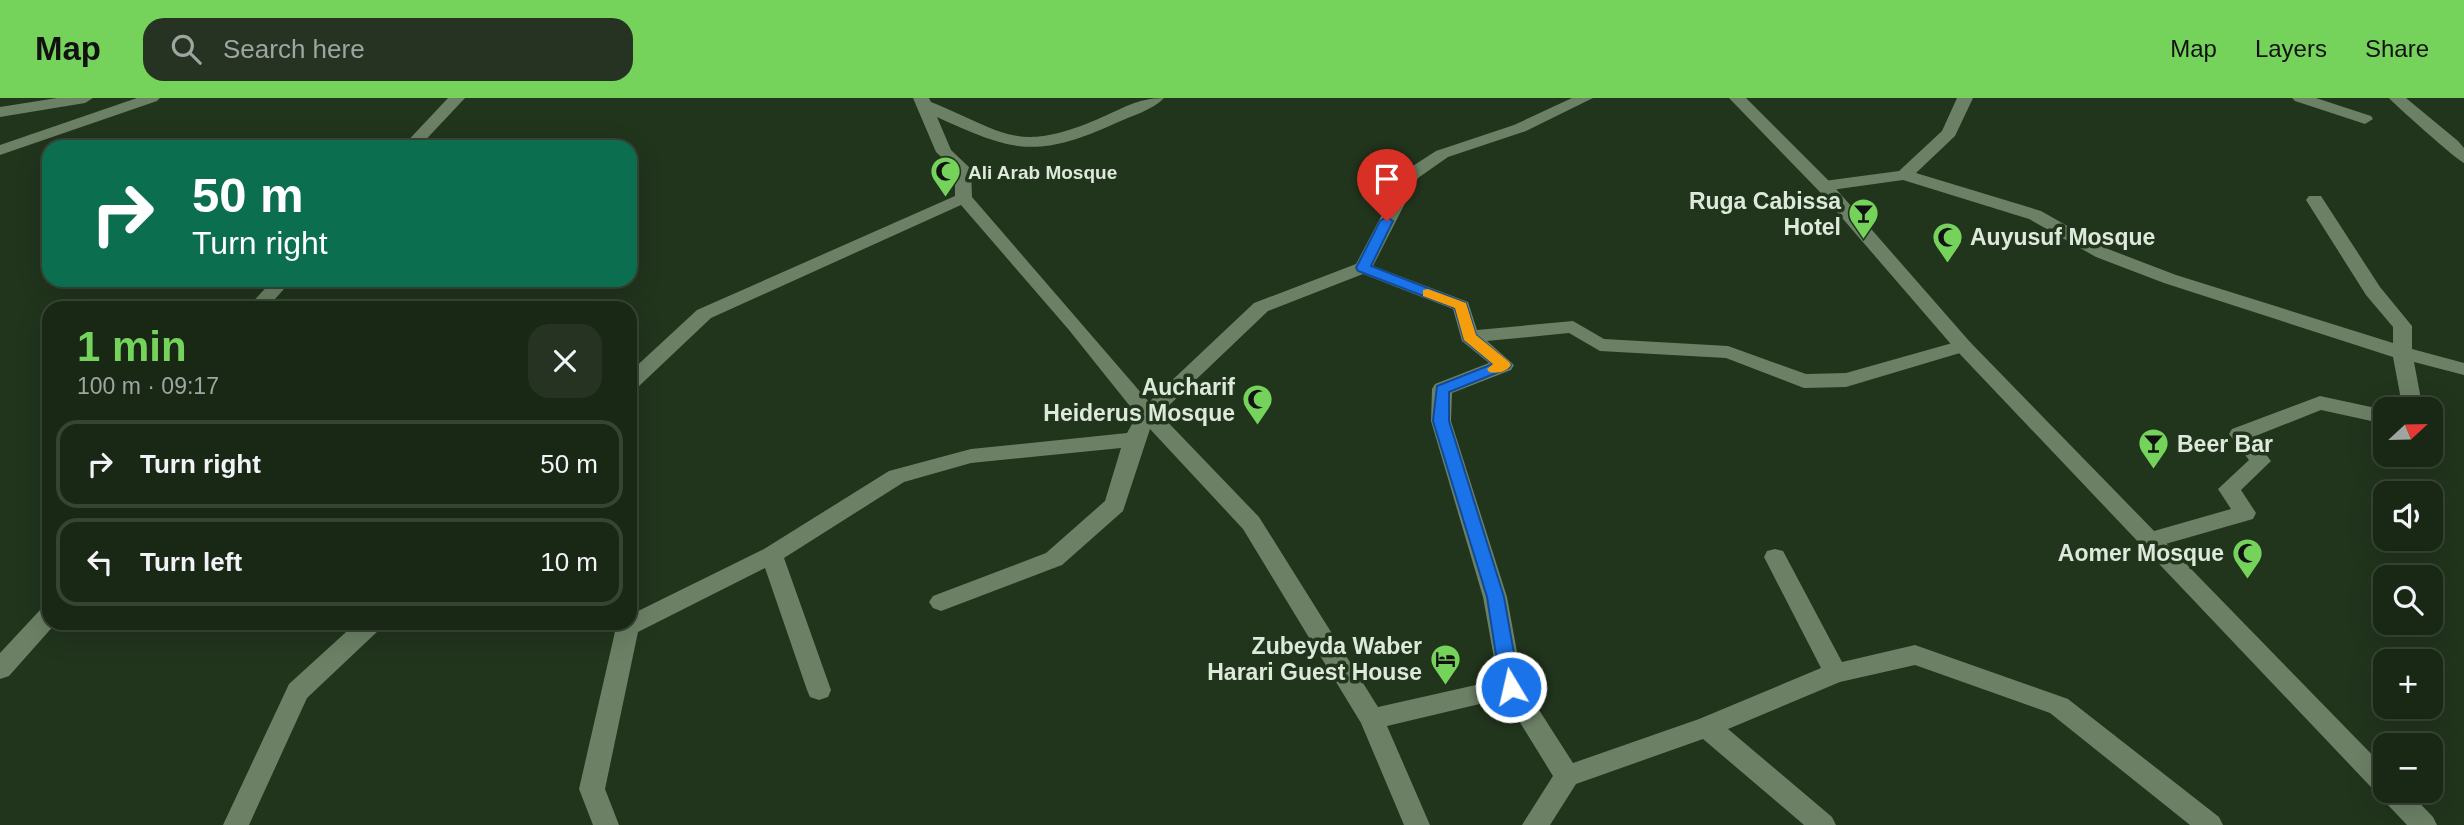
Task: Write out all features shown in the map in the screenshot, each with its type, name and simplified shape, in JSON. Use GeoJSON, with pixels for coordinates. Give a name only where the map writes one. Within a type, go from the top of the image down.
{"type":"FeatureCollection","features":[{"type":"Feature","properties":{"kind":"street"},"geometry":{"type":"LineString","coordinates":[[0,112],[85,98]]}},
{"type":"Feature","properties":{"kind":"street"},"geometry":{"type":"LineString","coordinates":[[0,150],[152,98]]}},
{"type":"Feature","properties":{"kind":"street"},"geometry":{"type":"LineString","coordinates":[[417,140],[457,98]]}},
{"type":"Feature","properties":{"kind":"street"},"geometry":{"type":"LineString","coordinates":[[924,102],[1007,141],[1040,141],[1079,134],[1156,98]]}},
{"type":"Feature","properties":{"kind":"street"},"geometry":{"type":"LineString","coordinates":[[1363,268],[1410,175],[1442,154],[1520,128],[1585,98]]}},
{"type":"Feature","properties":{"kind":"street"},"geometry":{"type":"LineString","coordinates":[[1737,98],[1824,186],[1963,346],[2373,773]]}},
{"type":"Feature","properties":{"kind":"street"},"geometry":{"type":"LineString","coordinates":[[1905,176],[1949,133],[1965,98]]}},
{"type":"Feature","properties":{"kind":"street"},"geometry":{"type":"LineString","coordinates":[[2300,98],[2365,119]]}},
{"type":"Feature","properties":{"kind":"street"},"geometry":{"type":"LineString","coordinates":[[2397,98],[2452,144],[2464,158]]}},
{"type":"Feature","properties":{"kind":"street"},"geometry":{"type":"LineString","coordinates":[[924,102],[944,152],[963,169],[964,198],[1076,326],[1148,414],[1251,523],[1372,719],[1417,825]]}},
{"type":"Feature","properties":{"kind":"street"},"geometry":{"type":"LineString","coordinates":[[1824,186],[1905,176],[2035,215],[2102,253],[2170,279],[2402,353],[2464,369]]}},
{"type":"Feature","properties":{"kind":"street"},"geometry":{"type":"LineString","coordinates":[[637,376],[704,314],[964,198]]}},
{"type":"Feature","properties":{"kind":"street"},"geometry":{"type":"LineString","coordinates":[[2315,200],[2373,291],[2403,326],[2402,353],[2410,397]]}},
{"type":"Feature","properties":{"kind":"street"},"geometry":{"type":"LineString","coordinates":[[941,602],[1054,559],[1115,505],[1134,440],[1148,414],[1261,307],[1363,268],[1461,306],[1469,337],[1504,365],[1442,389],[1441,421],[1495,597],[1511,687],[1567,776]]}},
{"type":"Feature","properties":{"kind":"street"},"geometry":{"type":"LineString","coordinates":[[263,301],[276,287]]}},
{"type":"Feature","properties":{"kind":"street"},"geometry":{"type":"LineString","coordinates":[[1469,337],[1573,327],[1600,345],[1728,352],[1804,381],[1846,380],[1963,346]]}},
{"type":"Feature","properties":{"kind":"street"},"geometry":{"type":"LineString","coordinates":[[2148,541],[2245,513],[2229,489],[2261,461],[2239,435],[2320,403],[2373,414]]}},
{"type":"Feature","properties":{"kind":"street"},"geometry":{"type":"LineString","coordinates":[[637,620],[772,555],[897,476],[971,456],[1134,440]]}},
{"type":"Feature","properties":{"kind":"street"},"geometry":{"type":"LineString","coordinates":[[772,555],[819,690]]}},
{"type":"Feature","properties":{"kind":"street"},"geometry":{"type":"LineString","coordinates":[[1775,557],[1836,673]]}},
{"type":"Feature","properties":{"kind":"street"},"geometry":{"type":"LineString","coordinates":[[0,669],[42,623]]}},
{"type":"Feature","properties":{"kind":"street"},"geometry":{"type":"LineString","coordinates":[[236,825],[298,691],[363,630]]}},
{"type":"Feature","properties":{"kind":"street"},"geometry":{"type":"LineString","coordinates":[[606,825],[592,789],[625,630]]}},
{"type":"Feature","properties":{"kind":"street"},"geometry":{"type":"LineString","coordinates":[[1535,825],[1567,776],[1707,727],[1836,673],[1915,655],[2059,706],[2210,825]]}},
{"type":"Feature","properties":{"kind":"street"},"geometry":{"type":"LineString","coordinates":[[1372,719],[1511,687]]}},
{"type":"Feature","properties":{"kind":"street"},"geometry":{"type":"LineString","coordinates":[[1707,727],[1823,825]]}},
{"type":"Feature","properties":{"kind":"street"},"geometry":{"type":"LineString","coordinates":[[2403,803],[2424,825]]}},
{"type":"Feature","properties":{"kind":"slow traffic"},"geometry":{"type":"LineString","coordinates":[[1428,293],[1461,306],[1469,337],[1504,365],[1494,369]]}},
{"type":"Feature","properties":{"kind":"place","name":"Ali Arab Mosque"},"geometry":{"type":"Point","coordinates":[945,199]}},
{"type":"Feature","properties":{"kind":"place","name":"Ruga Cabissa Hotel"},"geometry":{"type":"Point","coordinates":[1864,241]}},
{"type":"Feature","properties":{"kind":"place","name":"Auyusuf Mosque"},"geometry":{"type":"Point","coordinates":[1947,264]}},
{"type":"Feature","properties":{"kind":"place","name":"Aucharif Heiderus Mosque"},"geometry":{"type":"Point","coordinates":[1258,427]}},
{"type":"Feature","properties":{"kind":"place","name":"Beer Bar"},"geometry":{"type":"Point","coordinates":[2154,471]}},
{"type":"Feature","properties":{"kind":"place","name":"Aomer Mosque"},"geometry":{"type":"Point","coordinates":[2247,580]}},
{"type":"Feature","properties":{"kind":"place","name":"Zubeyda Waber Harari Guest House"},"geometry":{"type":"Point","coordinates":[1445,686]}},
{"type":"Feature","properties":{"kind":"route"},"geometry":{"type":"LineString","coordinates":[[1387,221],[1363,268],[1461,306],[1469,337],[1504,365],[1442,389],[1441,421],[1495,597],[1511,687]]}}]}
